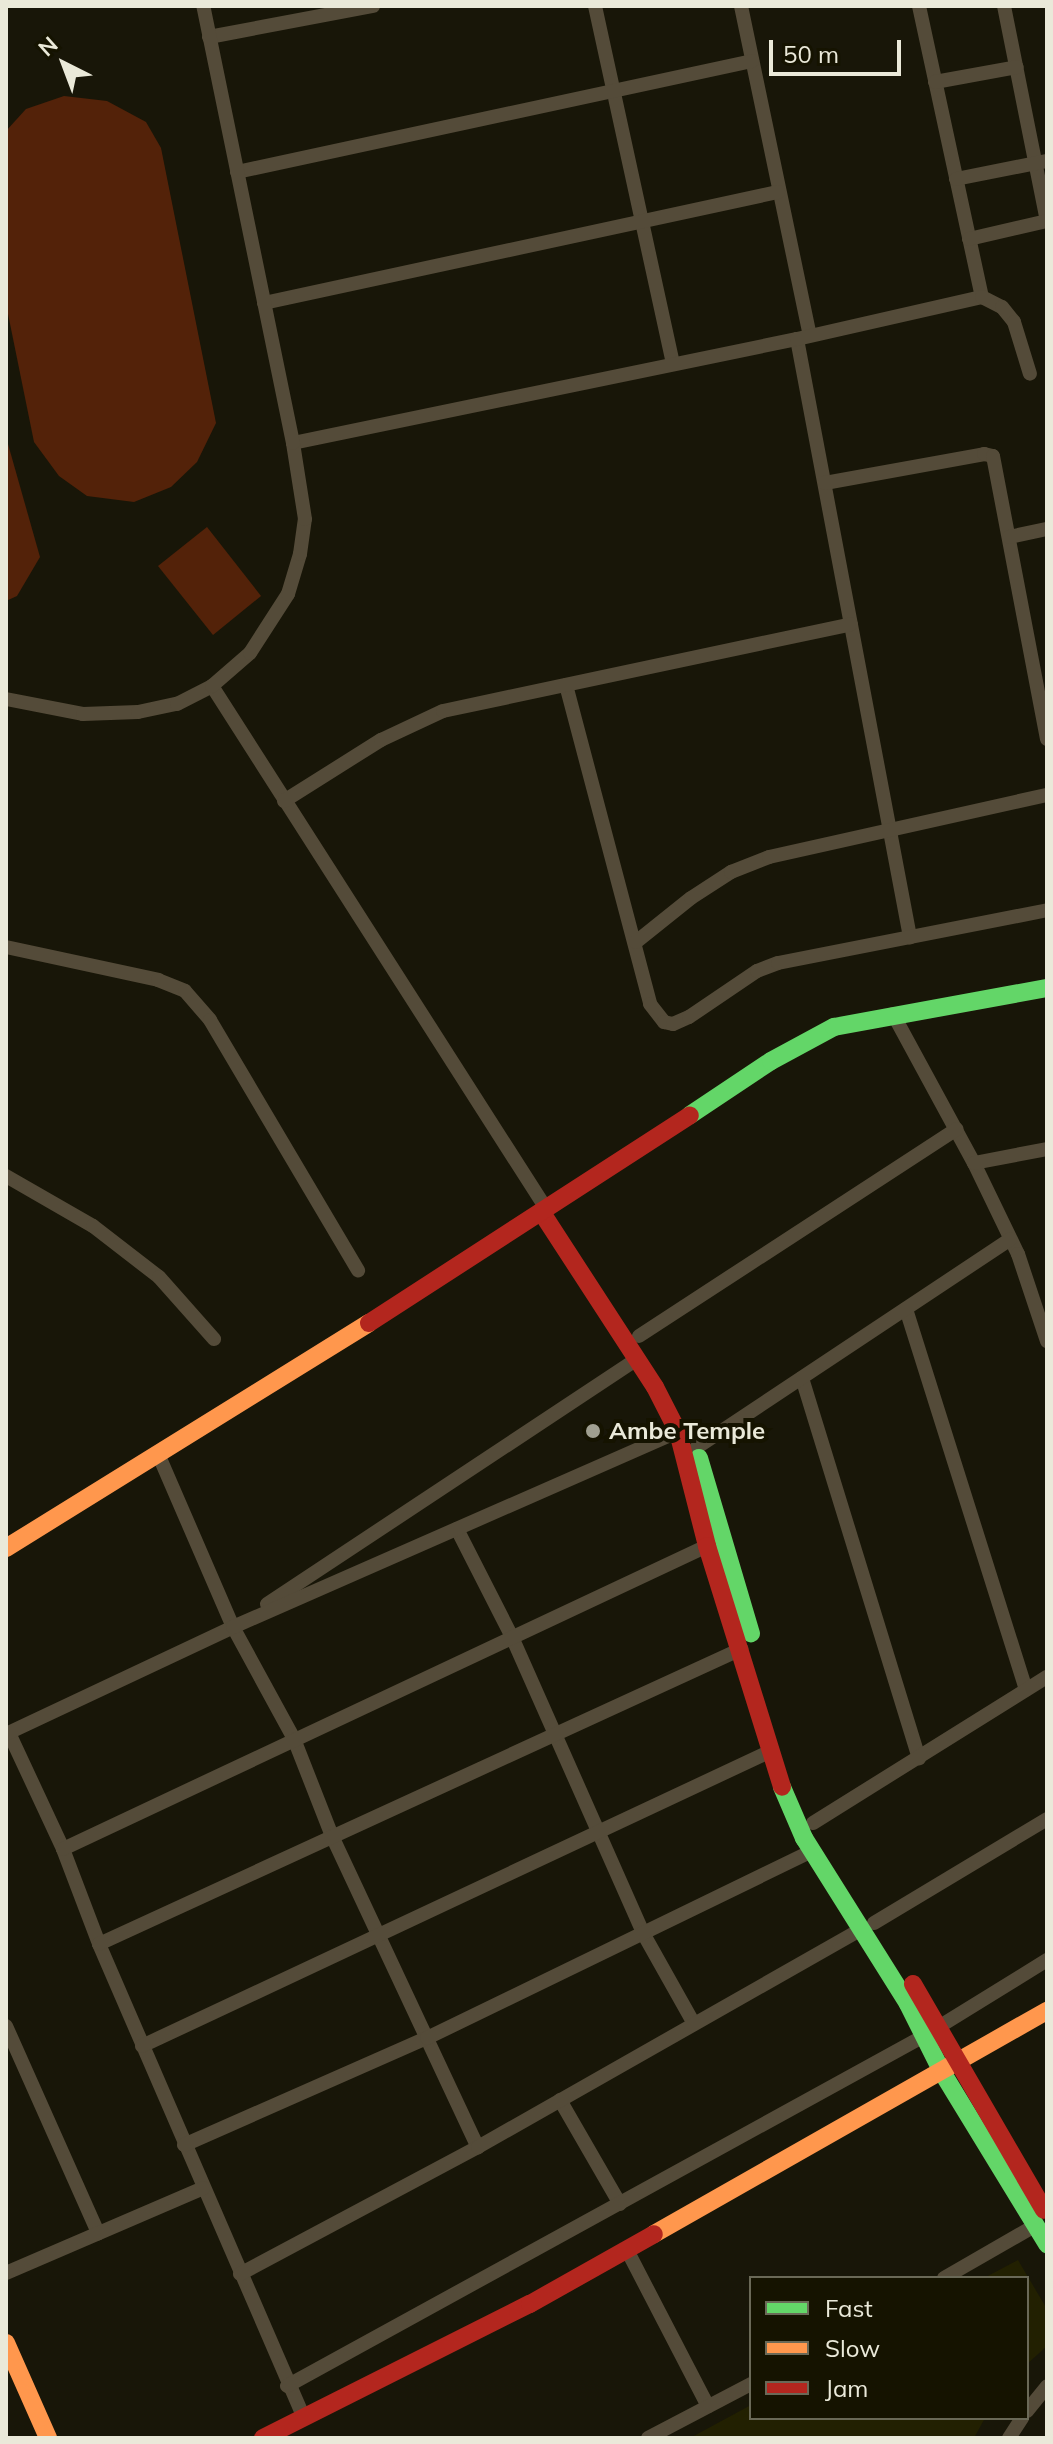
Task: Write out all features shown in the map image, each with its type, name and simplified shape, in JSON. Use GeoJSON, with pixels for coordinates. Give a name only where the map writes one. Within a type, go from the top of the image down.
{"type":"FeatureCollection","features":[{"type":"Feature","properties":{"kind":"street"},"geometry":{"type":"LineString","coordinates":[[6,699],[83,714],[138,712],[177,704],[212,686],[250,653],[288,594],[300,554],[305,519],[293,443],[203,6]]}},
{"type":"Feature","properties":{"kind":"street"},"geometry":{"type":"LineString","coordinates":[[209,37],[373,6]]}},
{"type":"Feature","properties":{"kind":"street"},"geometry":{"type":"LineString","coordinates":[[595,6],[673,364]]}},
{"type":"Feature","properties":{"kind":"street"},"geometry":{"type":"LineString","coordinates":[[741,6],[778,192],[804,337],[825,483],[910,937]]}},
{"type":"Feature","properties":{"kind":"street"},"geometry":{"type":"LineString","coordinates":[[919,6],[982,297]]}},
{"type":"Feature","properties":{"kind":"street"},"geometry":{"type":"LineString","coordinates":[[969,239],[1047,221],[1042,162],[1004,6]]}},
{"type":"Feature","properties":{"kind":"street"},"geometry":{"type":"LineString","coordinates":[[237,172],[752,61]]}},
{"type":"Feature","properties":{"kind":"street"},"geometry":{"type":"LineString","coordinates":[[935,82],[1017,67]]}},
{"type":"Feature","properties":{"kind":"street"},"geometry":{"type":"LineString","coordinates":[[956,179],[1042,162]]}},
{"type":"Feature","properties":{"kind":"street"},"geometry":{"type":"LineString","coordinates":[[264,303],[778,192]]}},
{"type":"Feature","properties":{"kind":"street"},"geometry":{"type":"LineString","coordinates":[[293,443],[982,297],[1002,307],[1014,322],[1030,374]]}},
{"type":"Feature","properties":{"kind":"street"},"geometry":{"type":"LineString","coordinates":[[825,483],[990,454],[995,460],[1047,739]]}},
{"type":"Feature","properties":{"kind":"street"},"geometry":{"type":"LineString","coordinates":[[1009,537],[1047,529]]}},
{"type":"Feature","properties":{"kind":"street"},"geometry":{"type":"LineString","coordinates":[[284,801],[381,740],[443,711],[851,624]]}},
{"type":"Feature","properties":{"kind":"street"},"geometry":{"type":"LineString","coordinates":[[566,685],[655,1015],[673,1024],[689,1017],[757,971],[778,963],[1047,910]]}},
{"type":"Feature","properties":{"kind":"street"},"geometry":{"type":"LineString","coordinates":[[212,686],[548,1209],[678,1432],[707,1546],[778,1777],[812,1851],[868,1926]]}},
{"type":"Feature","properties":{"kind":"street"},"geometry":{"type":"LineString","coordinates":[[636,942],[691,898],[731,872],[769,857],[1047,795]]}},
{"type":"Feature","properties":{"kind":"street"},"geometry":{"type":"LineString","coordinates":[[6,947],[158,980],[185,991],[210,1020],[358,1270]]}},
{"type":"Feature","properties":{"kind":"street"},"geometry":{"type":"LineString","coordinates":[[6,1548],[159,1456],[548,1209],[771,1061],[834,1027],[1047,988]]}},
{"type":"Feature","properties":{"kind":"street"},"geometry":{"type":"LineString","coordinates":[[893,1014],[974,1163],[1010,1239],[1047,1341]]}},
{"type":"Feature","properties":{"kind":"street"},"geometry":{"type":"LineString","coordinates":[[639,1336],[956,1129]]}},
{"type":"Feature","properties":{"kind":"street"},"geometry":{"type":"LineString","coordinates":[[974,1163],[1047,1149]]}},
{"type":"Feature","properties":{"kind":"street"},"geometry":{"type":"LineString","coordinates":[[6,1176],[93,1226],[159,1277],[214,1339]]}},
{"type":"Feature","properties":{"kind":"street"},"geometry":{"type":"LineString","coordinates":[[548,1209],[668,1381],[696,1448],[793,1776],[813,1823],[949,2068],[1041,2220],[1047,2244]]}},
{"type":"Feature","properties":{"kind":"street"},"geometry":{"type":"LineString","coordinates":[[696,1448],[1010,1239]]}},
{"type":"Feature","properties":{"kind":"street"},"geometry":{"type":"LineString","coordinates":[[906,1309],[1026,1690]]}},
{"type":"Feature","properties":{"kind":"street"},"geometry":{"type":"LineString","coordinates":[[233,1627],[637,1359]]}},
{"type":"Feature","properties":{"kind":"street"},"geometry":{"type":"LineString","coordinates":[[802,1378],[919,1758]]}},
{"type":"Feature","properties":{"kind":"street"},"geometry":{"type":"LineString","coordinates":[[304,2418],[287,2386],[142,2046],[63,1849],[7,1733],[233,1627],[678,1432]]}},
{"type":"Feature","properties":{"kind":"street"},"geometry":{"type":"LineString","coordinates":[[159,1456],[233,1627],[294,1739],[332,1836],[478,2147]]}},
{"type":"Feature","properties":{"kind":"street"},"geometry":{"type":"LineString","coordinates":[[457,1529],[512,1637],[643,1933],[694,2024]]}},
{"type":"Feature","properties":{"kind":"street"},"geometry":{"type":"LineString","coordinates":[[63,1849],[707,1546]]}},
{"type":"Feature","properties":{"kind":"street"},"geometry":{"type":"LineString","coordinates":[[99,1944],[741,1649]]}},
{"type":"Feature","properties":{"kind":"street"},"geometry":{"type":"LineString","coordinates":[[813,1823],[1047,1677]]}},
{"type":"Feature","properties":{"kind":"street"},"geometry":{"type":"LineString","coordinates":[[142,2046],[771,1751]]}},
{"type":"Feature","properties":{"kind":"street"},"geometry":{"type":"LineString","coordinates":[[240,2274],[478,2147],[868,1926],[1047,1819]]}},
{"type":"Feature","properties":{"kind":"street"},"geometry":{"type":"LineString","coordinates":[[184,2145],[427,2038],[812,1851]]}},
{"type":"Feature","properties":{"kind":"street"},"geometry":{"type":"LineString","coordinates":[[287,2386],[931,2032],[1047,1960]]}},
{"type":"Feature","properties":{"kind":"street"},"geometry":{"type":"LineString","coordinates":[[263,2438],[530,2304],[1047,2011]]}},
{"type":"Feature","properties":{"kind":"street"},"geometry":{"type":"LineString","coordinates":[[6,2026],[98,2233]]}},
{"type":"Feature","properties":{"kind":"street"},"geometry":{"type":"LineString","coordinates":[[560,2100],[620,2204]]}},
{"type":"Feature","properties":{"kind":"street"},"geometry":{"type":"LineString","coordinates":[[6,2273],[203,2188]]}},
{"type":"Feature","properties":{"kind":"street"},"geometry":{"type":"LineString","coordinates":[[947,2276],[1041,2220]]}},
{"type":"Feature","properties":{"kind":"street"},"geometry":{"type":"LineString","coordinates":[[627,2250],[708,2406]]}},
{"type":"Feature","properties":{"kind":"street"},"geometry":{"type":"LineString","coordinates":[[6,2343],[48,2438]]}},
{"type":"Feature","properties":{"kind":"street"},"geometry":{"type":"LineString","coordinates":[[648,2438],[749,2385]]}},
{"type":"Feature","properties":{"kind":"street"},"geometry":{"type":"LineString","coordinates":[[1029,2408],[1047,2386]]}},
{"type":"Feature","properties":{"kind":"street"},"geometry":{"type":"LineString","coordinates":[[1009,2438],[1021,2420]]}},
{"type":"Feature","properties":{"kind":"shaded area"},"geometry":{"type":"Polygon","coordinates":[[[64,96],[107,101],[146,122],[161,148],[216,423],[197,462],[171,487],[134,502],[87,496],[59,476],[34,442],[6,304],[6,131],[26,109],[64,96]]]}},
{"type":"Feature","properties":{"kind":"shaded area"},"geometry":{"type":"Polygon","coordinates":[[[6,437],[40,557],[17,596],[6,601],[6,437]]]}},
{"type":"Feature","properties":{"kind":"shaded area"},"geometry":{"type":"Polygon","coordinates":[[[207,527],[261,596],[213,635],[158,566],[207,527]]]}},
{"type":"Feature","properties":{"kind":"shaded area"},"geometry":{"type":"Polygon","coordinates":[[[1018,2260],[1027,2276],[988,2276],[1018,2260]]]}},
{"type":"Feature","properties":{"kind":"shaded area"},"geometry":{"type":"Polygon","coordinates":[[[1029,2279],[1047,2309],[1047,2346],[1029,2362],[1029,2279]]]}},
{"type":"Feature","properties":{"kind":"shaded area"},"geometry":{"type":"Polygon","coordinates":[[[749,2406],[749,2420],[984,2420],[974,2438],[690,2438],[749,2406]]]}},
{"type":"Feature","properties":{"kind":"traffic: fast"},"geometry":{"type":"LineString","coordinates":[[690,1115],[771,1061],[834,1027],[1047,988]]}},
{"type":"Feature","properties":{"kind":"traffic: fast"},"geometry":{"type":"LineString","coordinates":[[699,1458],[751,1633]]}},
{"type":"Feature","properties":{"kind":"traffic: fast"},"geometry":{"type":"LineString","coordinates":[[782,1787],[804,1838],[908,2004],[942,2072],[1047,2244]]}},
{"type":"Feature","properties":{"kind":"traffic: slow"},"geometry":{"type":"LineString","coordinates":[[6,1548],[369,1323]]}},
{"type":"Feature","properties":{"kind":"traffic: slow"},"geometry":{"type":"LineString","coordinates":[[654,2234],[1047,2011]]}},
{"type":"Feature","properties":{"kind":"traffic: slow"},"geometry":{"type":"LineString","coordinates":[[6,2343],[48,2438]]}},
{"type":"Feature","properties":{"kind":"traffic: jam"},"geometry":{"type":"LineString","coordinates":[[369,1323],[690,1115]]}},
{"type":"Feature","properties":{"kind":"traffic: jam"},"geometry":{"type":"LineString","coordinates":[[542,1213],[655,1387],[678,1432],[707,1546],[782,1787]]}},
{"type":"Feature","properties":{"kind":"traffic: jam"},"geometry":{"type":"LineString","coordinates":[[913,1984],[1044,2210]]}},
{"type":"Feature","properties":{"kind":"traffic: jam"},"geometry":{"type":"LineString","coordinates":[[263,2438],[530,2304],[654,2234]]}},
{"type":"Feature","properties":{"kind":"place","name":"Ambe Temple"},"geometry":{"type":"Point","coordinates":[593,1431]}}]}
